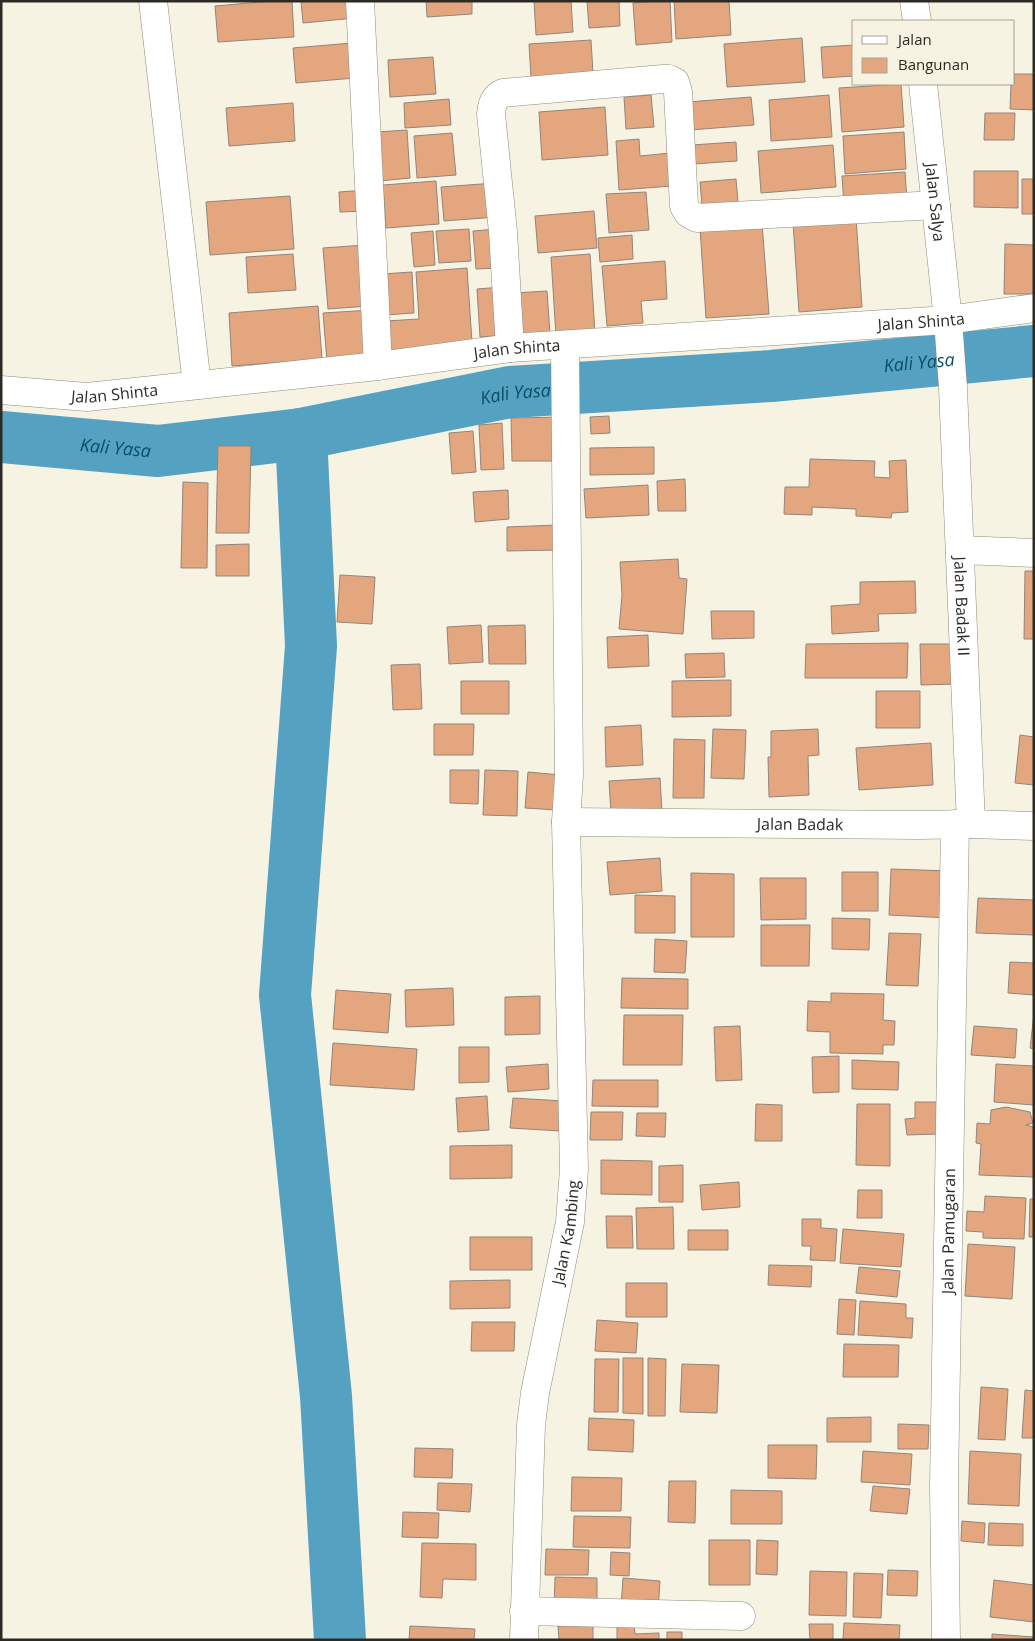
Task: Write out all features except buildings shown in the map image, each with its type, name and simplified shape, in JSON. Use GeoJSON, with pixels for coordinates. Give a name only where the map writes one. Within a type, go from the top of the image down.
{"type":"FeatureCollection","features":[{"type":"Feature","properties":{"kind":"street"},"geometry":{"type":"LineString","coordinates":[[154,1],[197,385]]}},
{"type":"Feature","properties":{"kind":"street"},"geometry":{"type":"LineString","coordinates":[[360,1],[378,366]]}},
{"type":"Feature","properties":{"kind":"street"},"geometry":{"type":"LineString","coordinates":[[914,1],[916,20]]}},
{"type":"Feature","properties":{"kind":"street"},"geometry":{"type":"LineString","coordinates":[[510,348],[503,232],[491,114],[496,98],[503,93],[663,79],[675,82],[678,92],[684,206],[688,213],[697,218],[936,205]]}},
{"type":"Feature","properties":{"kind":"street","name":"Jalan Salya"},"geometry":{"type":"LineString","coordinates":[[923,85],[949,330],[953,388]]}},
{"type":"Feature","properties":{"kind":"street","name":"Jalan Shinta"},"geometry":{"type":"LineString","coordinates":[[1,390],[87,397],[378,366],[510,348],[565,349],[949,330],[1034,308]]}},
{"type":"Feature","properties":{"kind":"street","name":"Jalan Kambing"},"geometry":{"type":"LineString","coordinates":[[524,1640],[531,1425],[535,1394],[570,1222],[574,1169],[566,822],[569,775],[565,349]]}},
{"type":"Feature","properties":{"kind":"street","name":"Jalan Badak II"},"geometry":{"type":"LineString","coordinates":[[953,388],[960,550],[963,824]]}},
{"type":"Feature","properties":{"kind":"street"},"geometry":{"type":"LineString","coordinates":[[960,550],[1034,554]]}},
{"type":"Feature","properties":{"kind":"street","name":"Jalan Badak"},"geometry":{"type":"LineString","coordinates":[[566,822],[1034,826]]}},
{"type":"Feature","properties":{"kind":"street","name":"Jalan Pamugaran"},"geometry":{"type":"LineString","coordinates":[[946,1640],[944,1486],[950,1065],[963,824]]}},
{"type":"Feature","properties":{"kind":"street"},"geometry":{"type":"LineString","coordinates":[[524,1611],[741,1616]]}},
{"type":"Feature","properties":{"kind":"waterway","name":"Kali Yasa"},"geometry":{"type":"LineString","coordinates":[[1,437],[158,451],[301,434],[510,392],[771,376],[1034,351]]}},
{"type":"Feature","properties":{"kind":"waterway"},"geometry":{"type":"LineString","coordinates":[[301,434],[311,646],[285,995],[326,1396],[340,1640]]}}]}
